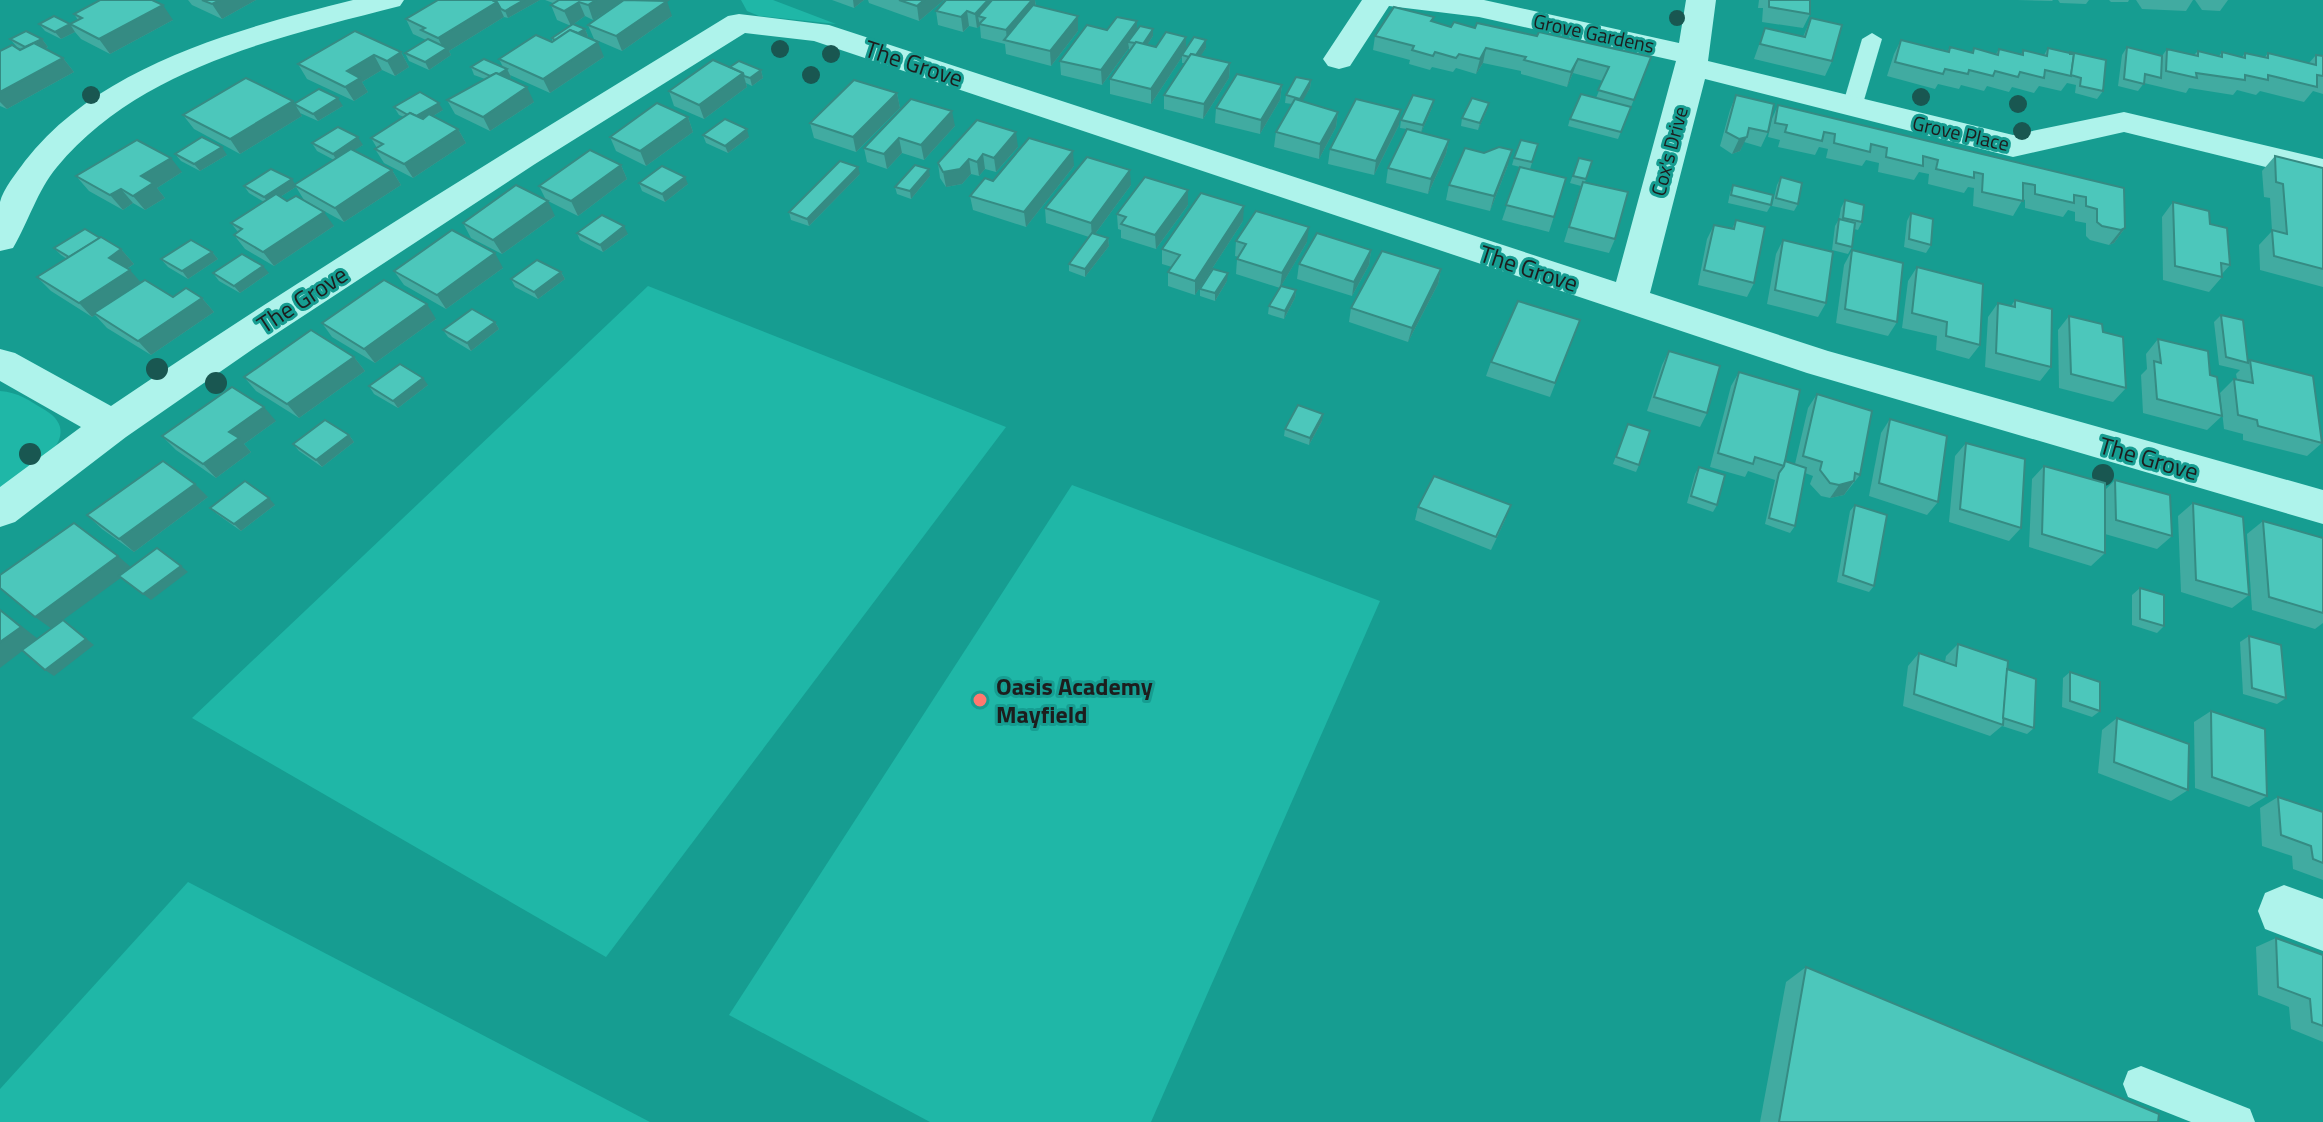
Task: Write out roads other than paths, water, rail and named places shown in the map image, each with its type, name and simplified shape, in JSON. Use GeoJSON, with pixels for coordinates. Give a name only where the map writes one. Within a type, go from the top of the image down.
{"type":"FeatureCollection","features":[{"type":"Feature","properties":{"kind":"street"},"geometry":{"type":"LineString","coordinates":[[0,239],[20,195],[41,163],[100,111],[138,84],[213,48],[389,0]]}},
{"type":"Feature","properties":{"kind":"street"},"geometry":{"type":"LineString","coordinates":[[1339,59],[1377,0]]}},
{"type":"Feature","properties":{"kind":"street","name":"Grove Gardens"},"geometry":{"type":"LineString","coordinates":[[1400,0],[1479,8],[1692,60]]}},
{"type":"Feature","properties":{"kind":"street","name":"Cox's Drive"},"geometry":{"type":"LineString","coordinates":[[1629,301],[1692,60],[1701,0]]}},
{"type":"Feature","properties":{"kind":"street","name":"The Grove"},"geometry":{"type":"LineString","coordinates":[[0,510],[112,426],[239,339],[523,156],[732,12],[818,32],[1866,377],[2323,507]]}},
{"type":"Feature","properties":{"kind":"street","name":"Grove Place"},"geometry":{"type":"LineString","coordinates":[[1692,60],[1852,107],[2013,146],[2041,145],[2103,123],[2124,122],[2323,170]]}},
{"type":"Feature","properties":{"kind":"street"},"geometry":{"type":"LineString","coordinates":[[0,363],[112,426]]}},
{"type":"Feature","properties":{"kind":"lane"},"geometry":{"type":"LineString","coordinates":[[1852,107],[1872,39]]}},
{"type":"Feature","properties":{"kind":"lane"},"geometry":{"type":"LineString","coordinates":[[2141,1084],[2237,1122]]}},
{"type":"Feature","properties":{"kind":"place","name":"Oasis Academy Mayfield"},"geometry":{"type":"Point","coordinates":[980,700]}}]}
